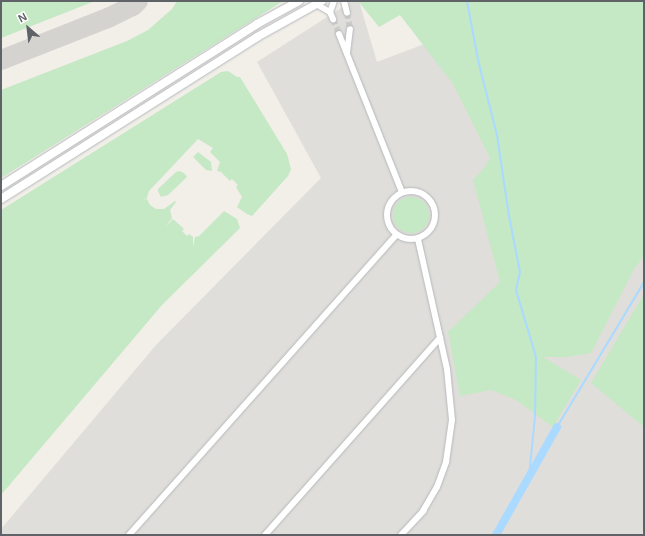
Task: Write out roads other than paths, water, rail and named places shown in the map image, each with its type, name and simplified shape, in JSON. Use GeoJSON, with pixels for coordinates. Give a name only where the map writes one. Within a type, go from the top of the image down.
{"type":"FeatureCollection","features":[{"type":"Feature","properties":{"kind":"street"},"geometry":{"type":"LineString","coordinates":[[1,186],[232,40],[299,1]]}},
{"type":"Feature","properties":{"kind":"street"},"geometry":{"type":"LineString","coordinates":[[330,12],[334,1]]}},
{"type":"Feature","properties":{"kind":"street"},"geometry":{"type":"LineString","coordinates":[[344,1],[347,13]]}},
{"type":"Feature","properties":{"kind":"street"},"geometry":{"type":"LineString","coordinates":[[1,199],[227,56],[319,3],[330,12],[333,19]]}},
{"type":"Feature","properties":{"kind":"street"},"geometry":{"type":"LineString","coordinates":[[347,53],[350,29]]}},
{"type":"Feature","properties":{"kind":"street"},"geometry":{"type":"LineString","coordinates":[[339,34],[402,192]]}},
{"type":"Feature","properties":{"kind":"street"},"geometry":{"type":"LineString","coordinates":[[232,40],[238,50]]}},
{"type":"Feature","properties":{"kind":"street"},"geometry":{"type":"LineString","coordinates":[[221,47],[227,56]]}},
{"type":"Feature","properties":{"kind":"street"},"geometry":{"type":"LineString","coordinates":[[418,191],[430,200],[434,207],[435,222],[426,235],[418,239],[407,240],[396,235],[388,223],[387,208],[390,202],[402,192],[418,191]]}},
{"type":"Feature","properties":{"kind":"street"},"geometry":{"type":"LineString","coordinates":[[129,535],[396,235]]}},
{"type":"Feature","properties":{"kind":"street"},"geometry":{"type":"LineString","coordinates":[[401,535],[423,511],[437,487],[450,443],[452,420],[451,398],[440,338],[418,239]]}},
{"type":"Feature","properties":{"kind":"street"},"geometry":{"type":"LineString","coordinates":[[265,535],[440,338]]}},
{"type":"Feature","properties":{"kind":"waterway"},"geometry":{"type":"LineString","coordinates":[[467,1],[478,60],[497,135],[509,216],[520,272],[516,290],[536,357],[535,416],[529,477]]}},
{"type":"Feature","properties":{"kind":"waterway"},"geometry":{"type":"LineString","coordinates":[[557,427],[644,282]]}},
{"type":"Feature","properties":{"kind":"waterway"},"geometry":{"type":"LineString","coordinates":[[496,535],[557,427]]}},
{"type":"Feature","properties":{"kind":"tunnel"},"geometry":{"type":"LineString","coordinates":[[347,13],[350,29]]}},
{"type":"Feature","properties":{"kind":"tunnel"},"geometry":{"type":"LineString","coordinates":[[333,19],[339,34]]}}]}
